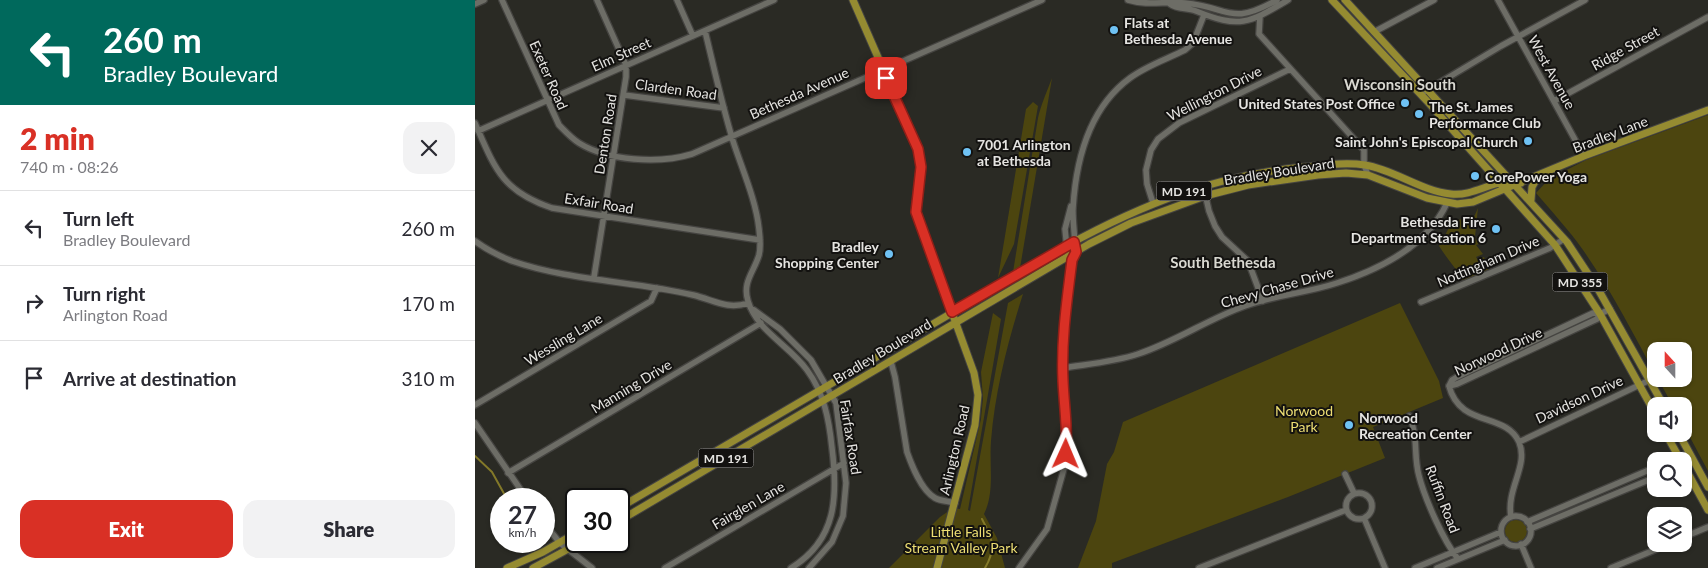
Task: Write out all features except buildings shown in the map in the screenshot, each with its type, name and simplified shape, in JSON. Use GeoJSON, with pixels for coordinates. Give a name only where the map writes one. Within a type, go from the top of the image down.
{"type":"FeatureCollection","features":[{"type":"Feature","properties":{"kind":"main road","name":"Arlington Road"},"geometry":{"type":"LineString","coordinates":[[853,0],[918,149],[921,167],[916,212],[974,373],[978,395],[975,425],[937,568]]}},
{"type":"Feature","properties":{"kind":"main road","name":"MD 355"},"geometry":{"type":"LineString","coordinates":[[1333,0],[1555,246],[1600,314],[1647,398]]}},
{"type":"Feature","properties":{"kind":"main road","name":"MD 355"},"geometry":{"type":"LineString","coordinates":[[1345,0],[1517,183],[1564,239],[1585,267],[1647,375]]}},
{"type":"Feature","properties":{"kind":"main road","name":"Bradley Lane"},"geometry":{"type":"LineString","coordinates":[[1517,183],[1708,110]]}},
{"type":"Feature","properties":{"kind":"main road"},"geometry":{"type":"LineString","coordinates":[[1346,173],[1363,165]]}},
{"type":"Feature","properties":{"kind":"main road","name":"Bradley Boulevard"},"geometry":{"type":"LineString","coordinates":[[630,501],[1066,246],[1153,203],[1203,185],[1285,169],[1363,165],[1377,167],[1449,194],[1472,194],[1500,183],[1517,183]]}},
{"type":"Feature","properties":{"kind":"main road","name":"Bradley Boulevard"},"geometry":{"type":"LineString","coordinates":[[630,514],[823,400],[891,366],[955,322],[1069,259],[1076,252],[1123,226],[1174,205],[1248,185],[1346,173],[1368,175],[1427,198],[1447,202],[1473,202],[1506,190],[1517,183]]}},
{"type":"Feature","properties":{"kind":"main road"},"geometry":{"type":"LineString","coordinates":[[1531,200],[1532,187],[1539,175]]}},
{"type":"Feature","properties":{"kind":"main road"},"geometry":{"type":"LineString","coordinates":[[1693,461],[1708,487]]}},
{"type":"Feature","properties":{"kind":"main road"},"geometry":{"type":"LineString","coordinates":[[1692,480],[1708,510]]}},
{"type":"Feature","properties":{"kind":"main road"},"geometry":{"type":"LineString","coordinates":[[507,568],[565,539]]}},
{"type":"Feature","properties":{"kind":"main road"},"geometry":{"type":"LineString","coordinates":[[533,568],[565,552]]}},
{"type":"Feature","properties":{"kind":"street"},"geometry":{"type":"LineString","coordinates":[[475,4],[484,0]]}},
{"type":"Feature","properties":{"kind":"street","name":"Exeter Road"},"geometry":{"type":"LineString","coordinates":[[502,0],[546,100],[559,125],[571,138],[590,149],[615,155],[651,160],[674,160],[732,136]]}},
{"type":"Feature","properties":{"kind":"street","name":"Denton Road"},"geometry":{"type":"LineString","coordinates":[[594,278],[615,155],[624,95],[626,65],[597,0]]}},
{"type":"Feature","properties":{"kind":"street"},"geometry":{"type":"LineString","coordinates":[[677,0],[693,36]]}},
{"type":"Feature","properties":{"kind":"street","name":"Elm Street"},"geometry":{"type":"LineString","coordinates":[[478,131],[774,0]]}},
{"type":"Feature","properties":{"kind":"street","name":"Bethesda Avenue"},"geometry":{"type":"LineString","coordinates":[[732,136],[1042,0]]}},
{"type":"Feature","properties":{"kind":"street"},"geometry":{"type":"LineString","coordinates":[[1128,0],[1145,4],[1187,4],[1230,15],[1253,12],[1277,0]]}},
{"type":"Feature","properties":{"kind":"street"},"geometry":{"type":"LineString","coordinates":[[1187,4],[1204,14],[1229,22],[1251,20],[1288,0]]}},
{"type":"Feature","properties":{"kind":"street"},"geometry":{"type":"LineString","coordinates":[[1374,32],[1434,0]]}},
{"type":"Feature","properties":{"kind":"street","name":"West Avenue"},"geometry":{"type":"LineString","coordinates":[[1498,0],[1584,156]]}},
{"type":"Feature","properties":{"kind":"street"},"geometry":{"type":"LineString","coordinates":[[1420,95],[1518,36],[1585,0]]}},
{"type":"Feature","properties":{"kind":"street"},"geometry":{"type":"LineString","coordinates":[[1251,20],[1253,12]]}},
{"type":"Feature","properties":{"kind":"street"},"geometry":{"type":"LineString","coordinates":[[1019,568],[1047,529],[1061,485],[1067,443],[1063,368],[1063,325],[1069,259],[1066,246],[1066,219],[1073,200],[1086,135],[1095,116],[1108,98],[1131,77],[1189,46],[1195,40],[1204,14]]}},
{"type":"Feature","properties":{"kind":"street"},"geometry":{"type":"LineString","coordinates":[[1260,16],[1259,34],[1363,150],[1363,165],[1368,175]]}},
{"type":"Feature","properties":{"kind":"street","name":"Ridge Street"},"geometry":{"type":"LineString","coordinates":[[1554,101],[1708,17]]}},
{"type":"Feature","properties":{"kind":"street"},"geometry":{"type":"LineString","coordinates":[[475,241],[511,261],[537,268],[702,297],[724,306],[739,306],[748,303],[746,286],[759,255],[760,240],[757,218],[724,108],[705,31]]}},
{"type":"Feature","properties":{"kind":"street","name":"Wellington Drive"},"geometry":{"type":"LineString","coordinates":[[1153,203],[1147,184],[1146,170],[1151,150],[1158,139],[1179,123],[1290,69]]}},
{"type":"Feature","properties":{"kind":"street","name":"Clarden Road"},"geometry":{"type":"LineString","coordinates":[[624,95],[724,108]]}},
{"type":"Feature","properties":{"kind":"street","name":"Exfair Road"},"geometry":{"type":"LineString","coordinates":[[475,123],[497,170],[507,184],[520,194],[552,208],[760,240]]}},
{"type":"Feature","properties":{"kind":"street"},"geometry":{"type":"LineString","coordinates":[[1203,185],[1212,218],[1222,237],[1248,261],[1263,301]]}},
{"type":"Feature","properties":{"kind":"street"},"geometry":{"type":"LineString","coordinates":[[1073,200],[1076,252]]}},
{"type":"Feature","properties":{"kind":"street","name":"Chevy Chase Drive"},"geometry":{"type":"LineString","coordinates":[[1063,368],[1139,354],[1224,314],[1263,301],[1337,283],[1396,257],[1432,228],[1447,202]]}},
{"type":"Feature","properties":{"kind":"street","name":"Nottingham Drive"},"geometry":{"type":"LineString","coordinates":[[1421,302],[1555,246],[1564,239]]}},
{"type":"Feature","properties":{"kind":"street","name":"Wessling Lane"},"geometry":{"type":"LineString","coordinates":[[475,405],[651,301],[657,288]]}},
{"type":"Feature","properties":{"kind":"street","name":"Fairfax Road"},"geometry":{"type":"LineString","coordinates":[[748,303],[805,368],[823,400],[829,424],[835,468],[836,494],[828,525],[810,553],[791,568]]}},
{"type":"Feature","properties":{"kind":"street","name":"Norwood Drive"},"geometry":{"type":"LineString","coordinates":[[1449,386],[1549,342],[1597,319],[1600,314],[1610,309]]}},
{"type":"Feature","properties":{"kind":"street","name":"Norwood Drive"},"geometry":{"type":"LineString","coordinates":[[1449,386],[1452,380],[1457,377],[1593,313],[1600,314]]}},
{"type":"Feature","properties":{"kind":"street","name":"Fairfax Road"},"geometry":{"type":"LineString","coordinates":[[763,322],[780,329],[811,360],[836,403],[846,483],[843,516],[832,542],[809,568]]}},
{"type":"Feature","properties":{"kind":"street","name":"Manning Drive"},"geometry":{"type":"LineString","coordinates":[[509,473],[763,322]]}},
{"type":"Feature","properties":{"kind":"street"},"geometry":{"type":"LineString","coordinates":[[1546,335],[1549,342]]}},
{"type":"Feature","properties":{"kind":"street"},"geometry":{"type":"LineString","coordinates":[[1499,357],[1503,363]]}},
{"type":"Feature","properties":{"kind":"street"},"geometry":{"type":"LineString","coordinates":[[891,366],[895,377],[907,452],[911,463],[929,492],[935,498],[955,502]]}},
{"type":"Feature","properties":{"kind":"street","name":"Davidson Drive"},"geometry":{"type":"LineString","coordinates":[[1519,442],[1647,382]]}},
{"type":"Feature","properties":{"kind":"street"},"geometry":{"type":"LineString","coordinates":[[1449,386],[1453,398],[1466,412],[1503,426],[1519,442],[1521,459],[1510,497],[1511,517]]}},
{"type":"Feature","properties":{"kind":"street","name":"Ruffin Road"},"geometry":{"type":"LineString","coordinates":[[1409,416],[1416,437],[1419,476],[1453,552],[1458,559]]}},
{"type":"Feature","properties":{"kind":"street"},"geometry":{"type":"LineString","coordinates":[[475,423],[519,488]]}},
{"type":"Feature","properties":{"kind":"street","name":"Fairglen Lane"},"geometry":{"type":"LineString","coordinates":[[665,568],[844,463]]}},
{"type":"Feature","properties":{"kind":"street"},"geometry":{"type":"LineString","coordinates":[[1527,522],[1647,471]]}},
{"type":"Feature","properties":{"kind":"street"},"geometry":{"type":"LineString","coordinates":[[1345,474],[1351,487],[1357,493],[1368,495],[1372,502],[1372,510],[1364,518]]}},
{"type":"Feature","properties":{"kind":"street"},"geometry":{"type":"LineString","coordinates":[[1531,529],[1647,480]]}},
{"type":"Feature","properties":{"kind":"street"},"geometry":{"type":"LineString","coordinates":[[1601,491],[1604,499]]}},
{"type":"Feature","properties":{"kind":"street"},"geometry":{"type":"LineString","coordinates":[[1346,510],[1347,501],[1357,493]]}},
{"type":"Feature","properties":{"kind":"street"},"geometry":{"type":"LineString","coordinates":[[1346,510],[1353,517],[1364,518]]}},
{"type":"Feature","properties":{"kind":"street"},"geometry":{"type":"LineString","coordinates":[[1199,568],[1346,510]]}},
{"type":"Feature","properties":{"kind":"street"},"geometry":{"type":"LineString","coordinates":[[1511,517],[1521,517],[1527,522],[1531,529],[1529,537],[1521,544],[1511,545],[1505,540],[1501,532],[1503,523],[1511,517]]}},
{"type":"Feature","properties":{"kind":"street"},"geometry":{"type":"LineString","coordinates":[[1364,518],[1385,568]]}},
{"type":"Feature","properties":{"kind":"street"},"geometry":{"type":"LineString","coordinates":[[1692,534],[1708,527]]}},
{"type":"Feature","properties":{"kind":"street"},"geometry":{"type":"LineString","coordinates":[[1415,568],[1501,532]]}},
{"type":"Feature","properties":{"kind":"street"},"geometry":{"type":"LineString","coordinates":[[555,538],[565,547]]}},
{"type":"Feature","properties":{"kind":"street"},"geometry":{"type":"LineString","coordinates":[[1437,568],[1505,540]]}},
{"type":"Feature","properties":{"kind":"street"},"geometry":{"type":"LineString","coordinates":[[1521,544],[1531,568]]}},
{"type":"Feature","properties":{"kind":"street"},"geometry":{"type":"LineString","coordinates":[[1611,568],[1650,552]]}},
{"type":"Feature","properties":{"kind":"street"},"geometry":{"type":"LineString","coordinates":[[573,553],[592,568]]}},
{"type":"Feature","properties":{"kind":"green space"},"geometry":{"type":"Polygon","coordinates":[[[1052,78],[1020,268],[1013,272],[1038,118],[1052,78]]]}},
{"type":"Feature","properties":{"kind":"green space"},"geometry":{"type":"Polygon","coordinates":[[[1033,102],[1038,106],[1014,244],[998,278],[1026,109],[1033,102]]]}},
{"type":"Feature","properties":{"kind":"green space"},"geometry":{"type":"Polygon","coordinates":[[[1708,115],[1708,471],[1692,441],[1692,397],[1668,397],[1663,388],[1693,388],[1693,342],[1647,342],[1647,360],[1593,265],[1572,235],[1536,193],[1549,179],[1586,160],[1708,115]]]}},
{"type":"Feature","properties":{"kind":"green space"},"geometry":{"type":"Polygon","coordinates":[[[1478,208],[1475,237],[1479,244],[1476,245],[1483,254],[1476,257],[1478,260],[1484,257],[1487,263],[1492,262],[1488,266],[1492,264],[1489,269],[1464,282],[1439,246],[1450,226],[1449,222],[1472,217],[1473,219],[1478,208]]]}},
{"type":"Feature","properties":{"kind":"green space","name":"Little Falls Stream Valley Park"},"geometry":{"type":"Polygon","coordinates":[[[1023,294],[1007,348],[999,385],[991,441],[991,488],[984,514],[997,538],[1005,568],[889,568],[940,517],[953,508],[960,509],[981,419],[983,398],[981,372],[993,313],[1001,319],[968,510],[970,511],[1008,303],[1023,294]]]}},
{"type":"Feature","properties":{"kind":"green space","name":"Norwood Park"},"geometry":{"type":"Polygon","coordinates":[[[1400,303],[1439,381],[1443,398],[1373,427],[1385,458],[1288,497],[1112,563],[1112,568],[1078,568],[1096,521],[1107,464],[1114,452],[1123,422],[1400,303]]]}},
{"type":"Feature","properties":{"kind":"green space"},"geometry":{"type":"Polygon","coordinates":[[[1516,520],[1524,523],[1527,531],[1524,539],[1516,542],[1508,539],[1505,531],[1508,523],[1516,520]]]}},
{"type":"Feature","properties":{"kind":"waterway"},"geometry":{"type":"LineString","coordinates":[[475,456],[492,472],[501,488]]}},
{"type":"Feature","properties":{"kind":"waterway"},"geometry":{"type":"LineString","coordinates":[[982,519],[992,543],[991,555],[985,568]]}},
{"type":"Feature","properties":{"kind":"place","name":"Flats at Bethesda Avenue"},"geometry":{"type":"Point","coordinates":[1114,30]}},
{"type":"Feature","properties":{"kind":"place","name":"United States Post Office"},"geometry":{"type":"Point","coordinates":[1405,103]}},
{"type":"Feature","properties":{"kind":"place","name":"The St. James Performance Club"},"geometry":{"type":"Point","coordinates":[1419,114]}},
{"type":"Feature","properties":{"kind":"place","name":"Saint John's Episcopal Church"},"geometry":{"type":"Point","coordinates":[1528,141]}},
{"type":"Feature","properties":{"kind":"place","name":"7001 Arlington at Bethesda"},"geometry":{"type":"Point","coordinates":[967,152]}},
{"type":"Feature","properties":{"kind":"place","name":"CorePower Yoga"},"geometry":{"type":"Point","coordinates":[1475,176]}},
{"type":"Feature","properties":{"kind":"place","name":"Bethesda Fire Department Station 6"},"geometry":{"type":"Point","coordinates":[1496,229]}},
{"type":"Feature","properties":{"kind":"place","name":"Bradley Shopping Center"},"geometry":{"type":"Point","coordinates":[889,254]}},
{"type":"Feature","properties":{"kind":"place","name":"Norwood Recreation Center"},"geometry":{"type":"Point","coordinates":[1349,425]}},
{"type":"Feature","properties":{"kind":"district","name":"Wisconsin South"},"geometry":{"type":"Point","coordinates":[1400,84]}},
{"type":"Feature","properties":{"kind":"district","name":"South Bethesda"},"geometry":{"type":"Point","coordinates":[1223,262]}},
{"type":"Feature","properties":{"kind":"route"},"geometry":{"type":"LineString","coordinates":[[886,78],[918,149],[921,167],[916,212],[952,312],[1074,242],[1076,252],[1072,260],[1063,325],[1066,454]]}}]}
